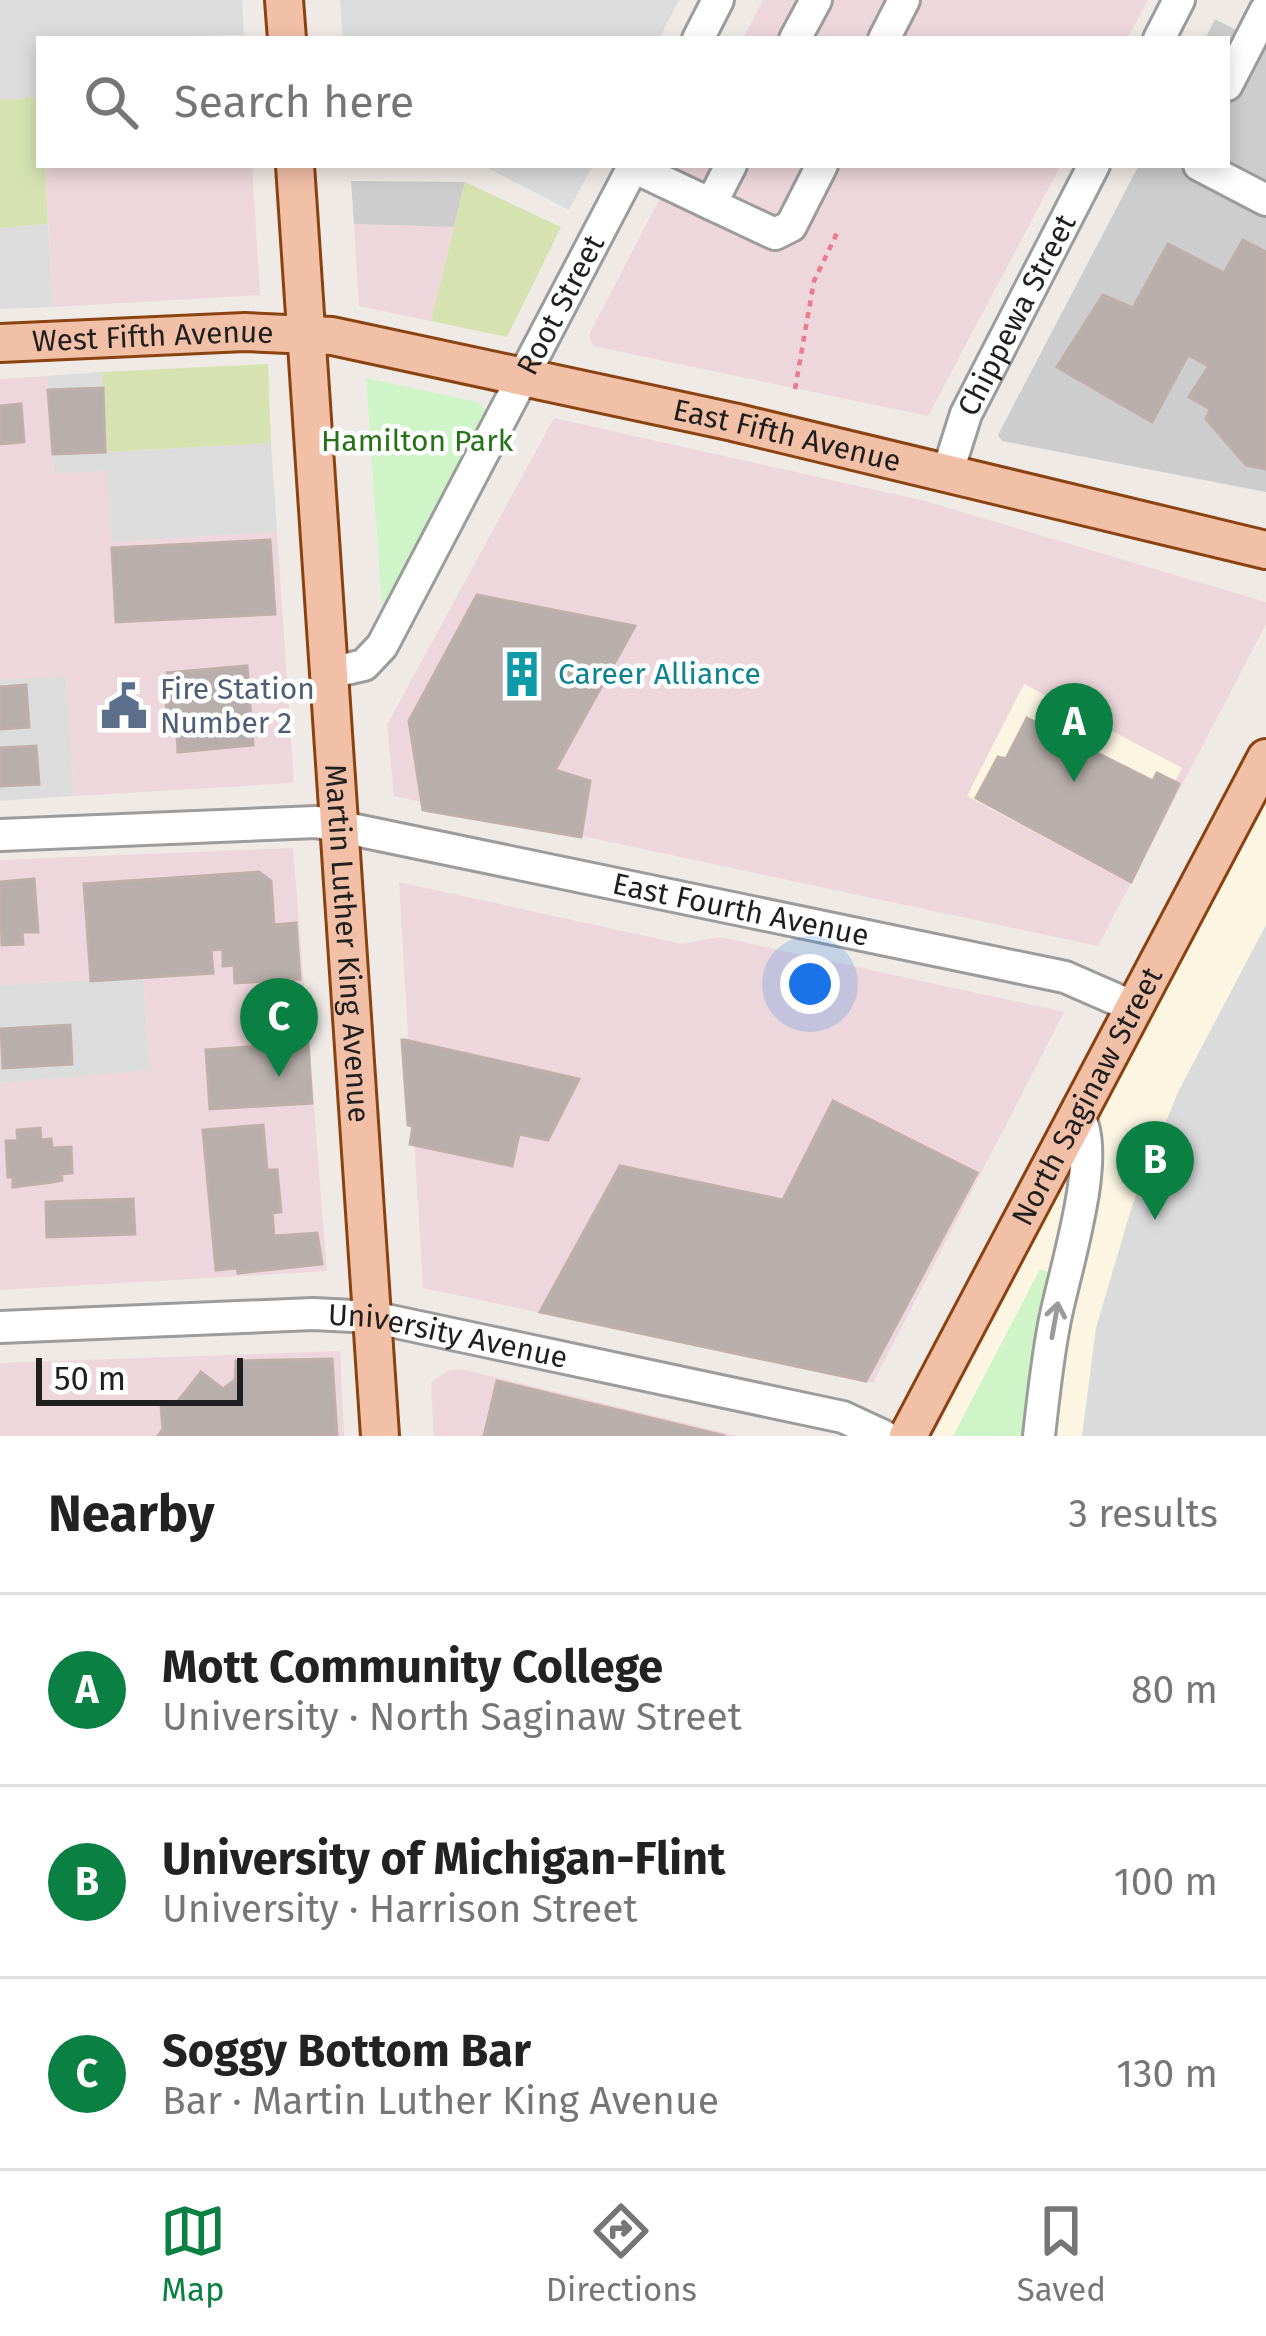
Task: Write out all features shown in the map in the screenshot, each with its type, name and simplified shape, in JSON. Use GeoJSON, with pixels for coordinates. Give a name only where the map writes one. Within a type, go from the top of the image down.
{"type":"FeatureCollection","features":[{"type":"Feature","properties":{"kind":"main road"},"geometry":{"type":"LineString","coordinates":[[284,0],[286,36]]}},
{"type":"Feature","properties":{"kind":"main road","name":"Martin Luther King Avenue"},"geometry":{"type":"LineString","coordinates":[[295,168],[380,1436]]}},
{"type":"Feature","properties":{"kind":"main road","name":"West Fifth Avenue"},"geometry":{"type":"LineString","coordinates":[[0,343],[306,333]]}},
{"type":"Feature","properties":{"kind":"main road","name":"East Fifth Avenue"},"geometry":{"type":"LineString","coordinates":[[306,333],[947,471],[1266,550]]}},
{"type":"Feature","properties":{"kind":"main road","name":"North Saginaw Street"},"geometry":{"type":"LineString","coordinates":[[908,1436],[1266,758]]}},
{"type":"Feature","properties":{"kind":"street"},"geometry":{"type":"LineString","coordinates":[[700,36],[718,0]]}},
{"type":"Feature","properties":{"kind":"street"},"geometry":{"type":"LineString","coordinates":[[797,36],[816,0]]}},
{"type":"Feature","properties":{"kind":"street"},"geometry":{"type":"LineString","coordinates":[[886,36],[904,0]]}},
{"type":"Feature","properties":{"kind":"street"},"geometry":{"type":"LineString","coordinates":[[1160,36],[1178,0]]}},
{"type":"Feature","properties":{"kind":"street"},"geometry":{"type":"LineString","coordinates":[[1230,79],[1266,12],[1245,0]]}},
{"type":"Feature","properties":{"kind":"street","name":"Root Street"},"geometry":{"type":"LineString","coordinates":[[329,673],[357,668],[382,646],[633,168]]}},
{"type":"Feature","properties":{"kind":"street"},"geometry":{"type":"LineString","coordinates":[[638,168],[775,234],[791,226],[820,168]]}},
{"type":"Feature","properties":{"kind":"street"},"geometry":{"type":"LineString","coordinates":[[711,204],[729,168]]}},
{"type":"Feature","properties":{"kind":"street","name":"Chippewa Street"},"geometry":{"type":"LineString","coordinates":[[947,471],[966,415],[1092,168]]}},
{"type":"Feature","properties":{"kind":"street"},"geometry":{"type":"LineString","coordinates":[[1205,168],[1266,200]]}},
{"type":"Feature","properties":{"kind":"street","name":"East Fourth Avenue"},"geometry":{"type":"LineString","coordinates":[[0,835],[284,820],[339,826],[1065,977],[1136,1007]]}},
{"type":"Feature","properties":{"kind":"street"},"geometry":{"type":"LineString","coordinates":[[1039,1436],[1053,1327],[1086,1163],[1085,1128],[1078,1115]]}},
{"type":"Feature","properties":{"kind":"street","name":"University Avenue"},"geometry":{"type":"LineString","coordinates":[[0,1327],[313,1314],[372,1317],[843,1417],[884,1436]]}},
{"type":"Feature","properties":{"kind":"path"},"geometry":{"type":"LineString","coordinates":[[795,389],[814,281],[837,233]]}},
{"type":"Feature","properties":{"kind":"shaded area"},"geometry":{"type":"Polygon","coordinates":[[[0,0],[242,0],[244,35],[36,36],[36,97],[0,100],[0,0]]]}},
{"type":"Feature","properties":{"kind":"shaded area"},"geometry":{"type":"Polygon","coordinates":[[[340,0],[679,0],[661,36],[343,36],[340,0]]]}},
{"type":"Feature","properties":{"kind":"shaded area"},"geometry":{"type":"Polygon","coordinates":[[[763,0],[1148,0],[1129,36],[745,36],[763,0]]]}},
{"type":"Feature","properties":{"kind":"shaded area"},"geometry":{"type":"Polygon","coordinates":[[[1215,19],[1266,46],[1266,492],[1002,441],[998,435],[1137,168],[1230,168],[1230,36],[1206,36],[1215,19]]]}},
{"type":"Feature","properties":{"kind":"shaded area"},"geometry":{"type":"Polygon","coordinates":[[[45,168],[252,168],[260,295],[53,307],[45,168]]]}},
{"type":"Feature","properties":{"kind":"shaded area"},"geometry":{"type":"Polygon","coordinates":[[[488,168],[591,168],[569,210],[488,168]]]}},
{"type":"Feature","properties":{"kind":"shaded area"},"geometry":{"type":"Polygon","coordinates":[[[675,168],[1059,168],[928,416],[593,346],[589,335],[675,168]]]}},
{"type":"Feature","properties":{"kind":"shaded area"},"geometry":{"type":"Polygon","coordinates":[[[351,181],[465,182],[454,227],[354,224],[351,181]]]}},
{"type":"Feature","properties":{"kind":"shaded area"},"geometry":{"type":"Polygon","coordinates":[[[48,224],[53,307],[0,309],[0,228],[48,224]]]}},
{"type":"Feature","properties":{"kind":"shaded area"},"geometry":{"type":"Polygon","coordinates":[[[354,224],[454,227],[431,321],[359,306],[354,224]]]}},
{"type":"Feature","properties":{"kind":"shaded area"},"geometry":{"type":"Polygon","coordinates":[[[102,372],[106,452],[271,443],[277,532],[111,542],[54,474],[47,376],[102,372]]]}},
{"type":"Feature","properties":{"kind":"shaded area"},"geometry":{"type":"Polygon","coordinates":[[[47,376],[54,473],[107,471],[111,542],[277,532],[294,783],[74,796],[66,676],[0,680],[0,379],[47,376]]]}},
{"type":"Feature","properties":{"kind":"shaded area"},"geometry":{"type":"Polygon","coordinates":[[[554,418],[925,501],[1266,602],[1266,624],[1098,946],[394,796],[387,725],[554,418]]]}},
{"type":"Feature","properties":{"kind":"shaded area"},"geometry":{"type":"Polygon","coordinates":[[[66,675],[74,796],[0,801],[0,680],[66,675]]]}},
{"type":"Feature","properties":{"kind":"shaded area"},"geometry":{"type":"Polygon","coordinates":[[[1024,684],[1182,768],[1124,880],[967,796],[1024,684]]]}},
{"type":"Feature","properties":{"kind":"shaded area"},"geometry":{"type":"Polygon","coordinates":[[[1266,796],[1266,1436],[934,1436],[1155,1005],[1266,796]]]}},
{"type":"Feature","properties":{"kind":"shaded area"},"geometry":{"type":"Polygon","coordinates":[[[293,848],[327,1271],[0,1290],[0,1083],[150,1070],[143,977],[0,985],[0,860],[293,848]]]}},
{"type":"Feature","properties":{"kind":"shaded area"},"geometry":{"type":"Polygon","coordinates":[[[399,882],[682,944],[720,937],[1064,1012],[873,1383],[423,1288],[399,882]]]}},
{"type":"Feature","properties":{"kind":"shaded area"},"geometry":{"type":"Polygon","coordinates":[[[1266,925],[1266,1436],[1082,1436],[1096,1328],[1132,1206],[1178,1092],[1266,925]]]}},
{"type":"Feature","properties":{"kind":"shaded area"},"geometry":{"type":"Polygon","coordinates":[[[143,977],[150,1071],[0,1083],[0,985],[143,977]]]}},
{"type":"Feature","properties":{"kind":"shaded area"},"geometry":{"type":"Polygon","coordinates":[[[340,1351],[344,1436],[0,1436],[0,1363],[340,1351]]]}},
{"type":"Feature","properties":{"kind":"shaded area"},"geometry":{"type":"Polygon","coordinates":[[[461,1369],[738,1436],[434,1436],[431,1382],[461,1369]]]}},
{"type":"Feature","properties":{"kind":"green space"},"geometry":{"type":"Polygon","coordinates":[[[36,97],[36,168],[45,168],[48,224],[0,228],[0,100],[36,97]]]}},
{"type":"Feature","properties":{"kind":"green space"},"geometry":{"type":"Polygon","coordinates":[[[465,182],[561,227],[507,337],[431,321],[465,182]]]}},
{"type":"Feature","properties":{"kind":"green space"},"geometry":{"type":"Polygon","coordinates":[[[268,364],[271,443],[105,452],[102,372],[268,364]]]}},
{"type":"Feature","properties":{"kind":"green space","name":"Hamilton Park"},"geometry":{"type":"Polygon","coordinates":[[[366,378],[478,402],[487,412],[383,620],[366,378]]]}},
{"type":"Feature","properties":{"kind":"green space"},"geometry":{"type":"Polygon","coordinates":[[[1040,1269],[1050,1273],[1024,1436],[953,1436],[1040,1269]]]}},
{"type":"Feature","properties":{"kind":"building"},"geometry":{"type":"Polygon","coordinates":[[[1243,240],[1266,252],[1266,469],[1246,465],[1206,419],[1210,409],[1189,397],[1209,366],[1188,355],[1152,422],[1057,367],[1103,295],[1133,308],[1168,244],[1224,273],[1243,240]]]}},
{"type":"Feature","properties":{"kind":"building"},"geometry":{"type":"Polygon","coordinates":[[[103,388],[105,452],[53,454],[48,390],[103,388]]]}},
{"type":"Feature","properties":{"kind":"building"},"geometry":{"type":"Polygon","coordinates":[[[21,404],[24,442],[0,444],[0,406],[21,404]]]}},
{"type":"Feature","properties":{"kind":"building"},"geometry":{"type":"Polygon","coordinates":[[[270,540],[275,614],[116,622],[112,548],[270,540]]]}},
{"type":"Feature","properties":{"kind":"building","name":"Career Alliance"},"geometry":{"type":"Polygon","coordinates":[[[477,595],[635,626],[555,770],[590,781],[581,837],[423,810],[409,721],[477,595]]]}},
{"type":"Feature","properties":{"kind":"building"},"geometry":{"type":"Polygon","coordinates":[[[247,666],[253,745],[178,752],[177,734],[166,731],[167,673],[247,666]]]}},
{"type":"Feature","properties":{"kind":"building"},"geometry":{"type":"Polygon","coordinates":[[[26,685],[29,727],[0,729],[0,687],[26,685]]]}},
{"type":"Feature","properties":{"kind":"building"},"geometry":{"type":"Polygon","coordinates":[[[1027,718],[1153,781],[1157,773],[1179,784],[1131,882],[976,798],[998,757],[1006,759],[1027,718]]]}},
{"type":"Feature","properties":{"kind":"building"},"geometry":{"type":"Polygon","coordinates":[[[36,746],[39,784],[0,786],[0,748],[36,746]]]}},
{"type":"Feature","properties":{"kind":"building"},"geometry":{"type":"Polygon","coordinates":[[[259,872],[271,881],[274,925],[296,923],[300,979],[235,983],[234,965],[223,966],[223,949],[211,950],[213,973],[91,981],[84,884],[259,872]]]}},
{"type":"Feature","properties":{"kind":"building"},"geometry":{"type":"Polygon","coordinates":[[[34,879],[38,932],[22,932],[23,944],[2,945],[0,882],[34,879]]]}},
{"type":"Feature","properties":{"kind":"building"},"geometry":{"type":"Polygon","coordinates":[[[70,1025],[72,1064],[3,1068],[1,1029],[70,1025]]]}},
{"type":"Feature","properties":{"kind":"building"},"geometry":{"type":"Polygon","coordinates":[[[402,1040],[579,1079],[548,1140],[519,1134],[512,1166],[410,1144],[413,1126],[408,1125],[402,1040]]]}},
{"type":"Feature","properties":{"kind":"building"},"geometry":{"type":"Polygon","coordinates":[[[308,1043],[312,1103],[210,1109],[206,1050],[308,1043]]]}},
{"type":"Feature","properties":{"kind":"building"},"geometry":{"type":"Polygon","coordinates":[[[833,1101],[977,1173],[866,1381],[540,1312],[620,1166],[783,1200],[833,1101]]]}},
{"type":"Feature","properties":{"kind":"building"},"geometry":{"type":"Polygon","coordinates":[[[263,1125],[267,1170],[277,1170],[281,1212],[272,1213],[274,1236],[317,1233],[322,1264],[238,1273],[237,1268],[216,1270],[203,1130],[263,1125]]]}},
{"type":"Feature","properties":{"kind":"building"},"geometry":{"type":"Polygon","coordinates":[[[40,1128],[41,1140],[51,1139],[52,1148],[71,1147],[72,1173],[61,1174],[62,1180],[13,1187],[6,1141],[18,1141],[17,1130],[40,1128]]]}},
{"type":"Feature","properties":{"kind":"building"},"geometry":{"type":"Polygon","coordinates":[[[133,1199],[135,1234],[47,1237],[46,1202],[133,1199]]]}},
{"type":"Feature","properties":{"kind":"building"},"geometry":{"type":"Polygon","coordinates":[[[332,1359],[337,1436],[158,1436],[163,1429],[161,1406],[175,1405],[201,1372],[223,1389],[235,1380],[236,1361],[332,1359]]]}},
{"type":"Feature","properties":{"kind":"building"},"geometry":{"type":"Polygon","coordinates":[[[497,1381],[725,1436],[484,1436],[497,1381]]]}},
{"type":"Feature","properties":{"kind":"place","name":"Career Alliance"},"geometry":{"type":"Point","coordinates":[522,674]}},
{"type":"Feature","properties":{"kind":"place","name":"Fire Station Number 2"},"geometry":{"type":"Point","coordinates":[124,706]}},
{"type":"Feature","properties":{"kind":"place","name":"Mott Community College"},"geometry":{"type":"Point","coordinates":[1074,782]}},
{"type":"Feature","properties":{"kind":"place","name":"Soggy Bottom Bar"},"geometry":{"type":"Point","coordinates":[279,1077]}},
{"type":"Feature","properties":{"kind":"place","name":"University of Michigan-Flint"},"geometry":{"type":"Point","coordinates":[1155,1220]}}]}
